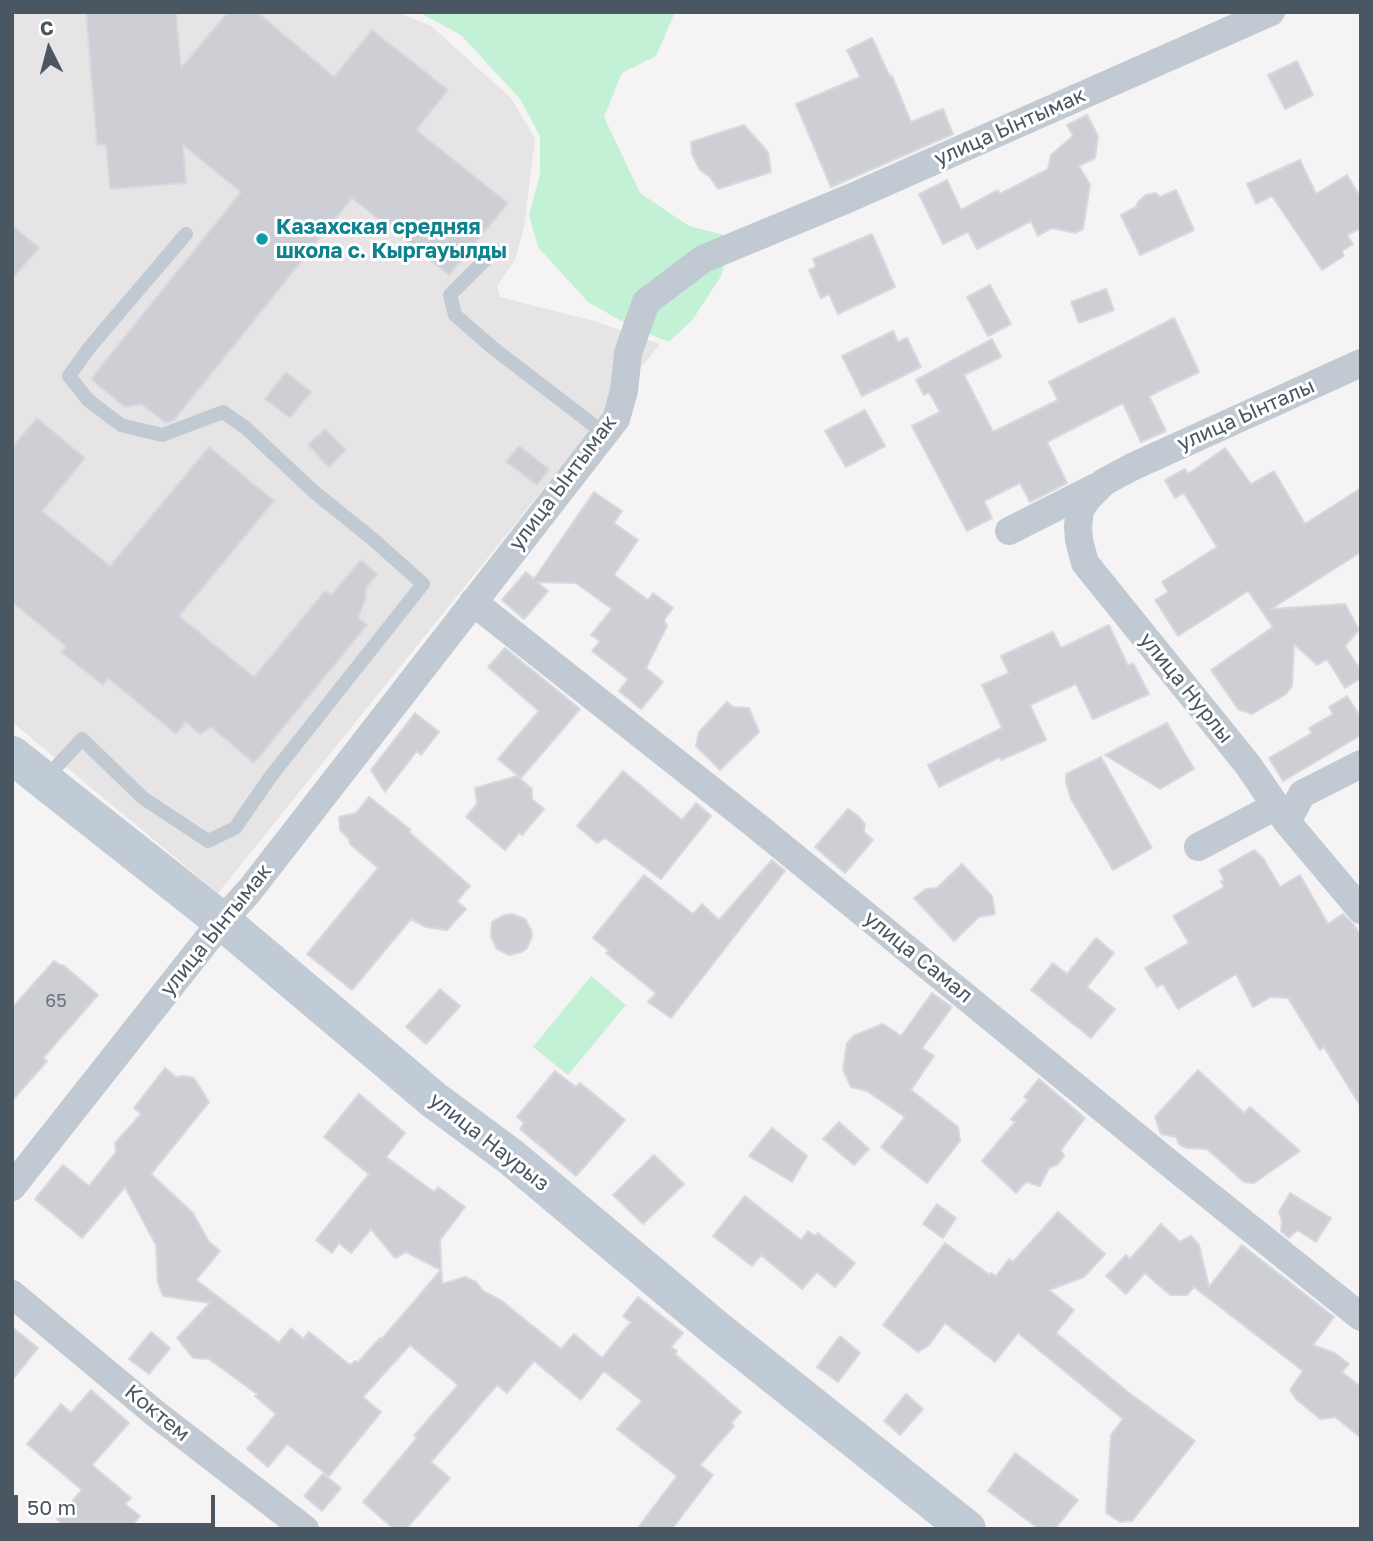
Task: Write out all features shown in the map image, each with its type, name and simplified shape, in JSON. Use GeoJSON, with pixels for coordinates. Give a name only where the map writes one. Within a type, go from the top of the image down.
{"type":"FeatureCollection","features":[{"type":"Feature","properties":{"kind":"street","name":"улица Ынтымак"},"geometry":{"type":"LineString","coordinates":[[12,1187],[222,921],[250,890],[616,419],[624,391],[628,353],[646,302],[703,259],[850,198],[1271,12]]}},
{"type":"Feature","properties":{"kind":"street","name":"улица Ынталы"},"geometry":{"type":"LineString","coordinates":[[1132,467],[1361,363]]}},
{"type":"Feature","properties":{"kind":"street","name":"улица Нурлы"},"geometry":{"type":"LineString","coordinates":[[1132,467],[1104,482],[1080,510],[1079,541],[1085,563],[1248,765],[1282,814],[1361,911]]}},
{"type":"Feature","properties":{"kind":"street"},"geometry":{"type":"LineString","coordinates":[[1009,531],[1104,482]]}},
{"type":"Feature","properties":{"kind":"street","name":"улица Самал"},"geometry":{"type":"LineString","coordinates":[[473,601],[753,823],[1361,1317]]}},
{"type":"Feature","properties":{"kind":"street","name":"улица Наурыз"},"geometry":{"type":"LineString","coordinates":[[12,755],[222,921],[434,1100],[511,1157],[715,1328],[967,1529]]}},
{"type":"Feature","properties":{"kind":"street"},"geometry":{"type":"LineString","coordinates":[[1198,848],[1282,814],[1302,794],[1361,764]]}},
{"type":"Feature","properties":{"kind":"street","name":"Коктем"},"geometry":{"type":"LineString","coordinates":[[12,1294],[156,1414],[305,1529]]}},
{"type":"Feature","properties":{"kind":"lane"},"geometry":{"type":"LineString","coordinates":[[44,780],[82,739],[143,798],[208,841],[235,828],[271,776],[423,584],[303,482],[246,428],[223,412],[162,435],[121,425],[88,400],[69,376],[89,348],[186,234]]}},
{"type":"Feature","properties":{"kind":"lane"},"geometry":{"type":"LineString","coordinates":[[495,250],[450,295],[456,315],[492,348],[604,434]]}},
{"type":"Feature","properties":{"kind":"shaded area"},"geometry":{"type":"Polygon","coordinates":[[[12,12],[397,12],[431,26],[511,98],[535,138],[524,227],[515,260],[497,286],[500,297],[594,321],[660,344],[218,893],[12,722],[12,12]]]}},
{"type":"Feature","properties":{"kind":"green space"},"geometry":{"type":"Polygon","coordinates":[[[418,12],[675,12],[656,56],[622,73],[604,117],[640,193],[689,226],[732,237],[721,276],[693,319],[669,342],[634,328],[588,302],[538,247],[529,215],[540,174],[540,136],[520,99],[461,35],[418,12]]]}},
{"type":"Feature","properties":{"kind":"green space"},"geometry":{"type":"Polygon","coordinates":[[[591,976],[626,1005],[568,1075],[533,1047],[591,976]]]}},
{"type":"Feature","properties":{"kind":"building","name":"Казахская средняя школа с. Кыргауылды"},"geometry":{"type":"Polygon","coordinates":[[[86,12],[176,12],[181,68],[228,12],[257,12],[334,77],[372,30],[448,90],[416,130],[508,203],[449,275],[352,198],[174,420],[166,423],[141,404],[125,407],[91,379],[241,192],[183,145],[186,183],[110,189],[106,144],[97,145],[86,12]]]}},
{"type":"Feature","properties":{"kind":"building"},"geometry":{"type":"Polygon","coordinates":[[[872,38],[890,77],[892,76],[911,122],[943,109],[953,134],[831,187],[796,104],[860,77],[847,50],[872,38]]]}},
{"type":"Feature","properties":{"kind":"building"},"geometry":{"type":"Polygon","coordinates":[[[1297,61],[1313,95],[1285,109],[1268,75],[1297,61]]]}},
{"type":"Feature","properties":{"kind":"building"},"geometry":{"type":"Polygon","coordinates":[[[1087,115],[1098,136],[1095,158],[1079,166],[1090,185],[1083,229],[1075,233],[1052,228],[1038,236],[1031,221],[977,249],[968,232],[943,244],[919,194],[947,180],[961,210],[998,190],[1000,194],[1048,169],[1051,155],[1073,136],[1067,125],[1087,115]]]}},
{"type":"Feature","properties":{"kind":"building"},"geometry":{"type":"Polygon","coordinates":[[[744,125],[768,152],[771,172],[718,189],[710,177],[700,170],[692,154],[691,142],[744,125]]]}},
{"type":"Feature","properties":{"kind":"building"},"geometry":{"type":"Polygon","coordinates":[[[1300,160],[1316,194],[1347,175],[1361,198],[1361,228],[1347,235],[1353,244],[1342,251],[1344,256],[1322,270],[1272,196],[1256,204],[1247,184],[1300,160]]]}},
{"type":"Feature","properties":{"kind":"building"},"geometry":{"type":"Polygon","coordinates":[[[1176,190],[1194,230],[1140,255],[1121,215],[1136,207],[1146,195],[1155,193],[1160,197],[1176,190]]]}},
{"type":"Feature","properties":{"kind":"building"},"geometry":{"type":"Polygon","coordinates":[[[12,225],[39,248],[12,279],[12,225]]]}},
{"type":"Feature","properties":{"kind":"building"},"geometry":{"type":"Polygon","coordinates":[[[872,234],[895,287],[838,314],[829,294],[821,298],[809,270],[816,267],[813,259],[872,234]]]}},
{"type":"Feature","properties":{"kind":"building"},"geometry":{"type":"Polygon","coordinates":[[[990,285],[1011,324],[988,336],[967,297],[990,285]]]}},
{"type":"Feature","properties":{"kind":"building"},"geometry":{"type":"Polygon","coordinates":[[[1106,289],[1114,310],[1079,323],[1071,302],[1106,289]]]}},
{"type":"Feature","properties":{"kind":"building"},"geometry":{"type":"Polygon","coordinates":[[[1174,318],[1199,372],[1149,396],[1166,431],[1141,442],[1123,403],[1047,442],[1067,483],[1030,502],[1020,483],[984,501],[992,518],[967,531],[912,426],[940,412],[929,392],[924,395],[916,380],[992,339],[1001,357],[964,375],[993,432],[1058,400],[1049,382],[1174,318]]]}},
{"type":"Feature","properties":{"kind":"building"},"geometry":{"type":"Polygon","coordinates":[[[893,331],[898,342],[907,338],[921,367],[862,396],[842,356],[893,331]]]}},
{"type":"Feature","properties":{"kind":"building"},"geometry":{"type":"Polygon","coordinates":[[[286,372],[311,392],[290,418],[265,399],[286,372]]]}},
{"type":"Feature","properties":{"kind":"building"},"geometry":{"type":"Polygon","coordinates":[[[865,410],[885,446],[846,467],[825,431],[865,410]]]}},
{"type":"Feature","properties":{"kind":"building"},"geometry":{"type":"Polygon","coordinates":[[[37,418],[85,458],[42,511],[110,566],[209,447],[274,501],[179,616],[254,677],[325,591],[331,595],[361,560],[377,574],[366,588],[365,600],[358,618],[367,625],[254,763],[211,727],[200,734],[186,722],[176,734],[108,678],[103,685],[61,652],[66,646],[12,602],[12,448],[37,418]]]}},
{"type":"Feature","properties":{"kind":"building"},"geometry":{"type":"Polygon","coordinates":[[[325,429],[346,450],[329,467],[308,445],[325,429]]]}},
{"type":"Feature","properties":{"kind":"building"},"geometry":{"type":"Polygon","coordinates":[[[519,446],[549,469],[537,485],[506,462],[519,446]]]}},
{"type":"Feature","properties":{"kind":"building"},"geometry":{"type":"Polygon","coordinates":[[[1225,448],[1251,484],[1274,471],[1305,524],[1361,488],[1361,552],[1271,609],[1345,604],[1359,630],[1345,646],[1361,671],[1361,678],[1345,688],[1327,659],[1317,665],[1294,644],[1292,686],[1286,694],[1252,714],[1238,709],[1211,670],[1273,627],[1248,591],[1178,636],[1155,600],[1168,592],[1162,582],[1217,547],[1184,493],[1175,498],[1165,480],[1185,469],[1188,474],[1225,448]]]}},
{"type":"Feature","properties":{"kind":"building"},"geometry":{"type":"Polygon","coordinates":[[[594,492],[622,511],[614,523],[638,540],[614,575],[648,600],[653,593],[673,608],[664,620],[667,626],[646,668],[663,682],[641,709],[619,691],[628,679],[592,651],[600,641],[591,635],[612,609],[576,583],[537,582],[548,591],[524,619],[502,600],[526,572],[534,579],[594,492]]]}},
{"type":"Feature","properties":{"kind":"building"},"geometry":{"type":"Polygon","coordinates":[[[1109,625],[1128,666],[1133,663],[1149,694],[1093,719],[1076,684],[1030,705],[1046,740],[1001,760],[1000,757],[939,787],[928,765],[1002,728],[982,685],[1009,673],[1001,656],[1053,632],[1061,648],[1109,625]]]}},
{"type":"Feature","properties":{"kind":"building"},"geometry":{"type":"Polygon","coordinates":[[[505,648],[580,709],[521,778],[498,759],[539,711],[488,667],[505,648]]]}},
{"type":"Feature","properties":{"kind":"building"},"geometry":{"type":"Polygon","coordinates":[[[1347,696],[1361,718],[1361,735],[1283,781],[1269,758],[1312,733],[1309,728],[1333,714],[1329,707],[1347,696]]]}},
{"type":"Feature","properties":{"kind":"building"},"geometry":{"type":"Polygon","coordinates":[[[727,702],[733,707],[749,708],[759,732],[720,770],[696,746],[699,732],[727,702]]]}},
{"type":"Feature","properties":{"kind":"building"},"geometry":{"type":"Polygon","coordinates":[[[415,713],[439,732],[421,755],[417,751],[385,792],[371,770],[415,713]]]}},
{"type":"Feature","properties":{"kind":"building"},"geometry":{"type":"Polygon","coordinates":[[[1167,723],[1194,769],[1160,789],[1105,755],[1167,723]]]}},
{"type":"Feature","properties":{"kind":"building"},"geometry":{"type":"Polygon","coordinates":[[[1101,757],[1152,848],[1113,870],[1071,799],[1066,782],[1066,774],[1101,757]]]}},
{"type":"Feature","properties":{"kind":"building"},"geometry":{"type":"Polygon","coordinates":[[[623,771],[682,820],[696,803],[711,816],[661,879],[605,838],[597,843],[577,826],[623,771]]]}},
{"type":"Feature","properties":{"kind":"building"},"geometry":{"type":"Polygon","coordinates":[[[517,776],[532,789],[532,799],[544,809],[505,850],[466,817],[477,804],[475,788],[517,776]]]}},
{"type":"Feature","properties":{"kind":"building"},"geometry":{"type":"Polygon","coordinates":[[[369,797],[411,830],[409,832],[470,886],[457,901],[466,909],[447,930],[426,927],[411,919],[352,990],[307,954],[378,868],[350,844],[340,830],[339,817],[356,813],[369,797]]]}},
{"type":"Feature","properties":{"kind":"building"},"geometry":{"type":"Polygon","coordinates":[[[848,809],[865,824],[864,832],[873,840],[845,873],[815,847],[848,809]]]}},
{"type":"Feature","properties":{"kind":"building"},"geometry":{"type":"Polygon","coordinates":[[[1254,850],[1263,858],[1280,887],[1300,875],[1328,924],[1343,914],[1361,936],[1361,1107],[1324,1047],[1320,1050],[1288,998],[1271,997],[1253,1007],[1236,974],[1178,1009],[1163,984],[1157,987],[1145,968],[1189,943],[1173,916],[1224,887],[1219,870],[1254,850]]]}},
{"type":"Feature","properties":{"kind":"building"},"geometry":{"type":"Polygon","coordinates":[[[772,860],[785,871],[671,1018],[648,1002],[656,993],[606,953],[609,951],[593,938],[644,875],[693,914],[702,904],[719,920],[772,860]]]}},
{"type":"Feature","properties":{"kind":"building"},"geometry":{"type":"Polygon","coordinates":[[[962,864],[992,896],[995,914],[979,917],[954,941],[914,898],[926,889],[937,888],[962,864]]]}},
{"type":"Feature","properties":{"kind":"building"},"geometry":{"type":"Polygon","coordinates":[[[512,914],[525,919],[532,936],[527,948],[509,955],[497,949],[491,937],[492,922],[512,914]]]}},
{"type":"Feature","properties":{"kind":"building"},"geometry":{"type":"Polygon","coordinates":[[[1096,938],[1114,953],[1087,987],[1115,1009],[1091,1038],[1031,990],[1053,963],[1067,974],[1096,938]]]}},
{"type":"Feature","properties":{"kind":"building"},"geometry":{"type":"Polygon","coordinates":[[[54,961],[63,965],[98,995],[43,1058],[47,1061],[12,1101],[12,1008],[54,961]]]}},
{"type":"Feature","properties":{"kind":"building"},"geometry":{"type":"Polygon","coordinates":[[[440,989],[460,1006],[426,1044],[406,1027],[440,989]]]}},
{"type":"Feature","properties":{"kind":"building"},"geometry":{"type":"Polygon","coordinates":[[[932,993],[952,1007],[922,1048],[934,1056],[911,1090],[958,1127],[960,1141],[927,1183],[881,1147],[905,1117],[867,1091],[851,1087],[843,1070],[847,1043],[855,1035],[883,1024],[901,1036],[932,993]]]}},
{"type":"Feature","properties":{"kind":"building"},"geometry":{"type":"Polygon","coordinates":[[[165,1068],[176,1077],[194,1078],[209,1102],[151,1174],[193,1213],[209,1242],[220,1251],[196,1280],[279,1343],[291,1328],[303,1339],[309,1332],[350,1365],[358,1362],[380,1338],[381,1340],[441,1270],[406,1252],[395,1258],[371,1229],[351,1253],[339,1243],[332,1253],[316,1240],[369,1174],[324,1137],[359,1094],[405,1133],[386,1157],[434,1192],[438,1187],[465,1207],[440,1240],[442,1284],[465,1277],[476,1282],[483,1291],[502,1301],[561,1349],[574,1334],[602,1358],[631,1322],[623,1316],[638,1297],[683,1333],[671,1347],[677,1351],[675,1354],[741,1412],[731,1423],[734,1426],[700,1465],[713,1475],[672,1529],[637,1529],[677,1476],[617,1429],[642,1401],[604,1371],[581,1400],[534,1361],[507,1393],[497,1385],[431,1462],[450,1478],[406,1529],[394,1529],[363,1502],[458,1385],[410,1345],[363,1397],[381,1412],[329,1476],[287,1444],[268,1467],[247,1449],[276,1414],[255,1396],[257,1394],[209,1359],[193,1358],[177,1338],[210,1303],[163,1296],[158,1283],[156,1245],[125,1187],[82,1238],[35,1199],[63,1165],[89,1186],[116,1152],[115,1143],[141,1114],[134,1108],[165,1068]]]}},
{"type":"Feature","properties":{"kind":"building"},"geometry":{"type":"Polygon","coordinates":[[[1198,1070],[1244,1113],[1250,1107],[1300,1151],[1254,1183],[1244,1182],[1207,1149],[1186,1148],[1179,1144],[1176,1137],[1161,1134],[1155,1117],[1198,1070]]]}},
{"type":"Feature","properties":{"kind":"building"},"geometry":{"type":"Polygon","coordinates":[[[555,1071],[576,1087],[580,1083],[625,1120],[576,1176],[520,1129],[524,1123],[517,1117],[555,1071]]]}},
{"type":"Feature","properties":{"kind":"building"},"geometry":{"type":"Polygon","coordinates":[[[1039,1079],[1085,1118],[1061,1150],[1064,1156],[1058,1164],[1049,1168],[1040,1186],[1026,1182],[1016,1193],[982,1161],[1015,1122],[1011,1119],[1028,1100],[1024,1097],[1039,1079]]]}},
{"type":"Feature","properties":{"kind":"building"},"geometry":{"type":"Polygon","coordinates":[[[839,1122],[869,1149],[854,1165],[823,1139],[839,1122]]]}},
{"type":"Feature","properties":{"kind":"building"},"geometry":{"type":"Polygon","coordinates":[[[772,1128],[807,1156],[792,1182],[749,1156],[772,1128]]]}},
{"type":"Feature","properties":{"kind":"building"},"geometry":{"type":"Polygon","coordinates":[[[654,1155],[684,1184],[643,1224],[613,1195],[654,1155]]]}},
{"type":"Feature","properties":{"kind":"building"},"geometry":{"type":"Polygon","coordinates":[[[1290,1193],[1331,1218],[1316,1242],[1297,1230],[1289,1238],[1281,1231],[1279,1212],[1290,1193]]]}},
{"type":"Feature","properties":{"kind":"building"},"geometry":{"type":"Polygon","coordinates":[[[745,1196],[801,1240],[808,1231],[815,1236],[818,1233],[855,1263],[835,1287],[817,1272],[802,1289],[761,1255],[752,1266],[713,1236],[745,1196]]]}},
{"type":"Feature","properties":{"kind":"building"},"geometry":{"type":"Polygon","coordinates":[[[937,1204],[956,1218],[943,1238],[923,1224],[937,1204]]]}},
{"type":"Feature","properties":{"kind":"building"},"geometry":{"type":"Polygon","coordinates":[[[1058,1212],[1105,1254],[1084,1277],[1049,1290],[1074,1310],[1056,1333],[1128,1392],[1195,1441],[1132,1521],[1120,1522],[1106,1513],[1111,1435],[1123,1419],[1018,1333],[995,1362],[945,1323],[929,1345],[918,1352],[883,1325],[945,1243],[990,1275],[991,1273],[996,1276],[1009,1259],[1013,1262],[1058,1212]]]}},
{"type":"Feature","properties":{"kind":"building"},"geometry":{"type":"Polygon","coordinates":[[[1161,1224],[1180,1242],[1191,1236],[1199,1245],[1209,1287],[1242,1245],[1334,1317],[1313,1345],[1335,1353],[1349,1364],[1342,1372],[1361,1387],[1361,1438],[1335,1417],[1320,1419],[1296,1399],[1290,1390],[1303,1371],[1194,1287],[1187,1295],[1170,1295],[1145,1273],[1126,1294],[1106,1276],[1126,1255],[1130,1259],[1161,1224]]]}},
{"type":"Feature","properties":{"kind":"building"},"geometry":{"type":"Polygon","coordinates":[[[12,1327],[38,1348],[12,1380],[12,1327]]]}},
{"type":"Feature","properties":{"kind":"building"},"geometry":{"type":"Polygon","coordinates":[[[151,1332],[170,1348],[149,1374],[129,1359],[151,1332]]]}},
{"type":"Feature","properties":{"kind":"building"},"geometry":{"type":"Polygon","coordinates":[[[840,1336],[860,1353],[838,1382],[817,1367],[840,1336]]]}},
{"type":"Feature","properties":{"kind":"building"},"geometry":{"type":"Polygon","coordinates":[[[91,1390],[129,1423],[92,1465],[131,1498],[125,1504],[140,1516],[129,1529],[68,1529],[57,1519],[82,1490],[27,1444],[61,1404],[71,1413],[91,1390]]]}},
{"type":"Feature","properties":{"kind":"building"},"geometry":{"type":"Polygon","coordinates":[[[906,1394],[923,1409],[900,1435],[884,1421],[906,1394]]]}},
{"type":"Feature","properties":{"kind":"building"},"geometry":{"type":"Polygon","coordinates":[[[1015,1453],[1078,1500],[1055,1529],[1039,1529],[988,1491],[1015,1453]]]}},
{"type":"Feature","properties":{"kind":"building"},"geometry":{"type":"Polygon","coordinates":[[[323,1474],[341,1488],[322,1511],[304,1496],[323,1474]]]}},
{"type":"Feature","properties":{"kind":"place","name":"Казахская средняя школа с. Кыргауылды"},"geometry":{"type":"Point","coordinates":[262,239]}}]}
